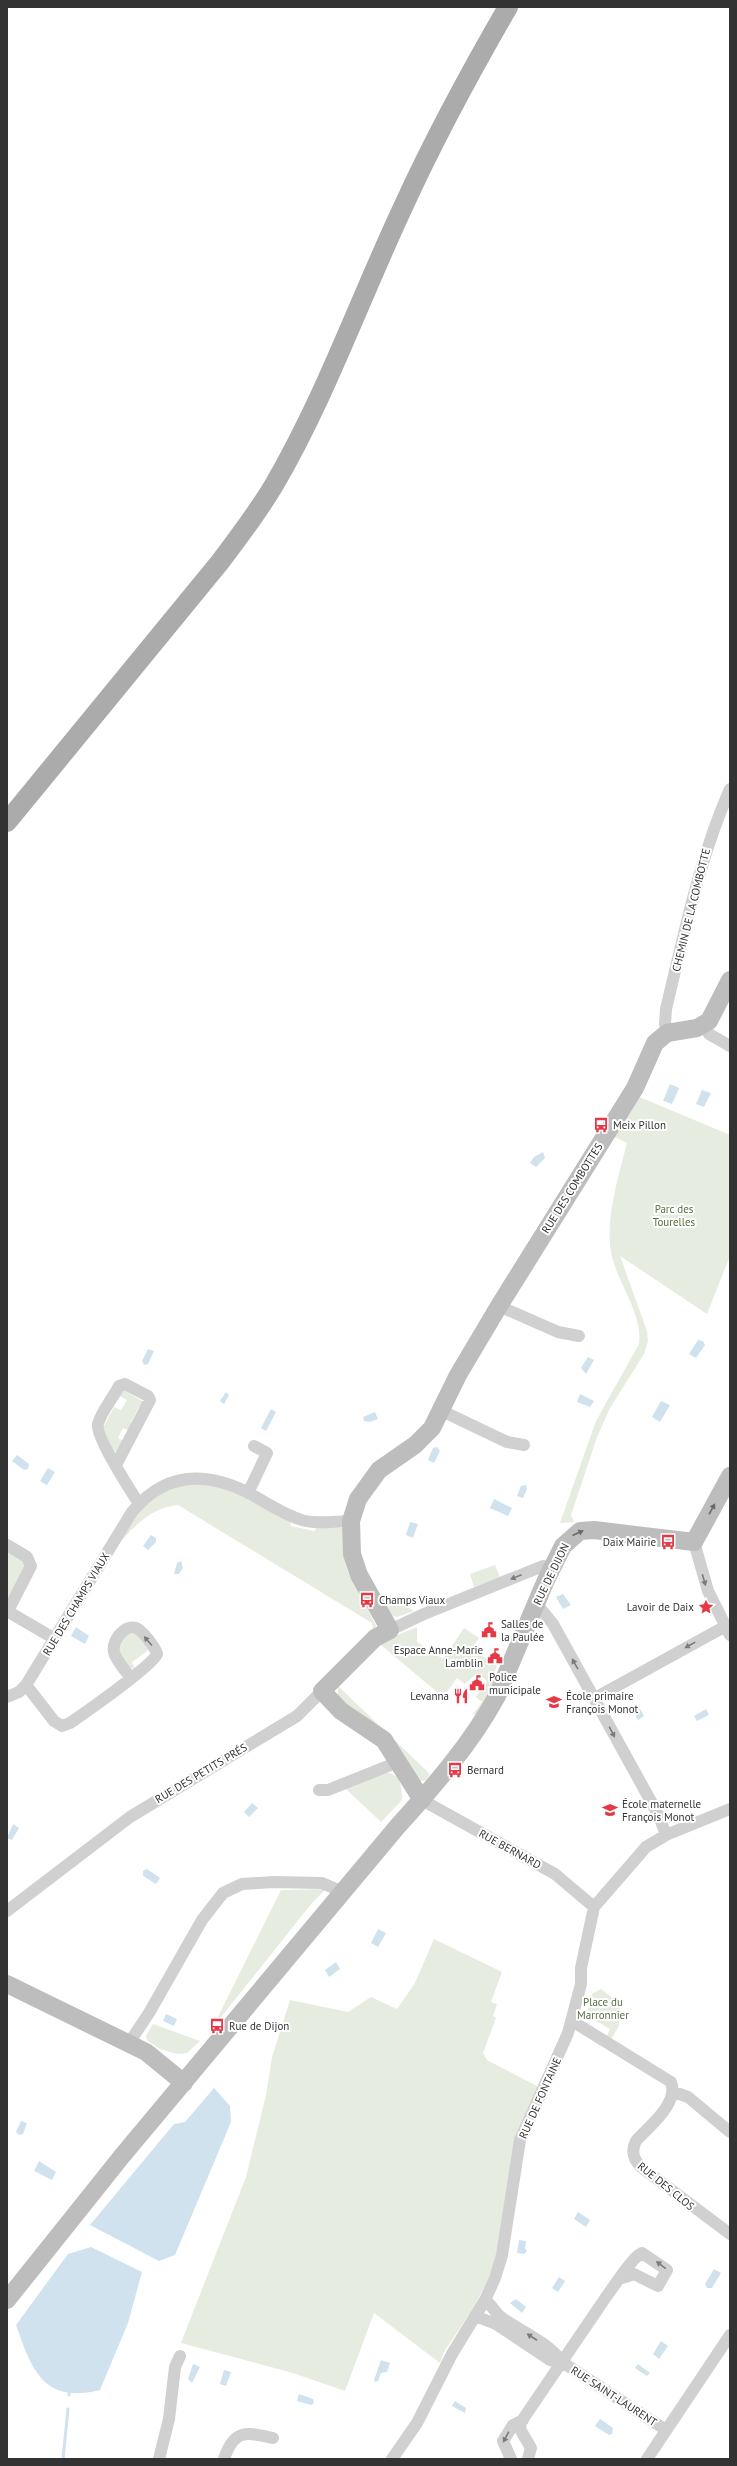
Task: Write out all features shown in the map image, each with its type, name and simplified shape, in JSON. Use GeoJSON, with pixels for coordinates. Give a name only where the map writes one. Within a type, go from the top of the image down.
{"type":"FeatureCollection","features":[{"type":"Feature","properties":{"kind":"main road"},"geometry":{"type":"LineString","coordinates":[[7,822],[220,562],[251,521],[274,485],[310,413],[404,204],[470,73],[508,7]]}},
{"type":"Feature","properties":{"kind":"street","name":"CHEMIN DE LA COMBOTTE"},"geometry":{"type":"LineString","coordinates":[[667,1033],[665,1024],[666,1009],[700,870],[711,831],[730,789]]}},
{"type":"Feature","properties":{"kind":"street"},"geometry":{"type":"LineString","coordinates":[[667,1033],[694,1029],[705,1024],[712,1018],[730,980]]}},
{"type":"Feature","properties":{"kind":"street"},"geometry":{"type":"LineString","coordinates":[[705,1024],[709,1034],[730,1046]]}},
{"type":"Feature","properties":{"kind":"street","name":"RUE DES COMBOTTES"},"geometry":{"type":"LineString","coordinates":[[390,1630],[355,1564],[352,1554],[351,1521],[358,1499],[371,1479],[387,1463],[422,1440],[442,1411],[458,1375],[499,1306],[635,1088],[653,1047],[667,1033]]}},
{"type":"Feature","properties":{"kind":"street"},"geometry":{"type":"LineString","coordinates":[[499,1306],[558,1332],[579,1336]]}},
{"type":"Feature","properties":{"kind":"street"},"geometry":{"type":"LineString","coordinates":[[116,1465],[150,1400],[148,1396],[125,1384],[119,1386],[98,1427],[116,1465],[139,1504]]}},
{"type":"Feature","properties":{"kind":"street"},"geometry":{"type":"LineString","coordinates":[[442,1411],[507,1442],[524,1445]]}},
{"type":"Feature","properties":{"kind":"street"},"geometry":{"type":"LineString","coordinates":[[248,1493],[267,1453],[254,1446]]}},
{"type":"Feature","properties":{"kind":"street"},"geometry":{"type":"LineString","coordinates":[[594,1698],[727,1631],[708,1591],[694,1542],[730,1476]]}},
{"type":"Feature","properties":{"kind":"street","name":"RUE DES CHAMPS VIAUX"},"geometry":{"type":"LineString","coordinates":[[7,1697],[19,1692],[26,1685],[139,1504],[146,1496],[163,1485],[189,1479],[218,1481],[248,1493],[297,1519],[310,1522],[351,1521]]}},
{"type":"Feature","properties":{"kind":"street","name":"RUE DE DIJON"},"geometry":{"type":"LineString","coordinates":[[7,2300],[64,2226],[343,1892],[422,1800],[432,1791],[489,1710],[548,1575],[563,1546],[574,1535],[584,1530],[694,1542]]}},
{"type":"Feature","properties":{"kind":"street"},"geometry":{"type":"LineString","coordinates":[[7,1545],[27,1557],[30,1566],[7,1611],[55,1639]]}},
{"type":"Feature","properties":{"kind":"street"},"geometry":{"type":"LineString","coordinates":[[390,1630],[424,1614],[543,1566],[548,1575]]}},
{"type":"Feature","properties":{"kind":"street"},"geometry":{"type":"LineString","coordinates":[[535,1606],[540,1608],[553,1624],[659,1816],[666,1834]]}},
{"type":"Feature","properties":{"kind":"street","name":"RUE DES PETITS PRÉS"},"geometry":{"type":"LineString","coordinates":[[7,1911],[130,1817],[297,1716],[375,1638],[390,1630]]}},
{"type":"Feature","properties":{"kind":"street"},"geometry":{"type":"LineString","coordinates":[[26,1685],[54,1721],[62,1726],[70,1723],[131,1678]]}},
{"type":"Feature","properties":{"kind":"street"},"geometry":{"type":"LineString","coordinates":[[322,1691],[341,1711],[384,1740],[422,1800]]}},
{"type":"Feature","properties":{"kind":"street"},"geometry":{"type":"LineString","coordinates":[[319,1790],[328,1790],[398,1762]]}},
{"type":"Feature","properties":{"kind":"street","name":"RUE BERNARD"},"geometry":{"type":"LineString","coordinates":[[422,1800],[555,1874],[594,1906]]}},
{"type":"Feature","properties":{"kind":"street","name":"RUE DE FONTAINE"},"geometry":{"type":"LineString","coordinates":[[392,2459],[417,2423],[452,2354],[485,2300],[502,2255],[520,2140],[549,2080],[572,2021],[581,1984],[581,1968],[594,1906],[646,1847],[666,1834],[730,1809]]}},
{"type":"Feature","properties":{"kind":"street"},"geometry":{"type":"LineString","coordinates":[[129,2044],[149,2013],[202,1920],[223,1893],[242,1884],[274,1882],[322,1883],[343,1892]]}},
{"type":"Feature","properties":{"kind":"street"},"geometry":{"type":"LineString","coordinates":[[7,1984],[153,2056],[184,2083]]}},
{"type":"Feature","properties":{"kind":"street"},"geometry":{"type":"LineString","coordinates":[[572,2021],[668,2079],[674,2092],[688,2097],[730,2132]]}},
{"type":"Feature","properties":{"kind":"street","name":"RUE DES CLOS"},"geometry":{"type":"LineString","coordinates":[[674,2092],[671,2101],[633,2146],[636,2162],[678,2198],[730,2234]]}},
{"type":"Feature","properties":{"kind":"street","name":"RUE SAINT-LAURENT"},"geometry":{"type":"LineString","coordinates":[[511,2459],[503,2441],[513,2425],[523,2420],[606,2297],[622,2278]]}},
{"type":"Feature","properties":{"kind":"street","name":"RUE SAINT-LAURENT"},"geometry":{"type":"LineString","coordinates":[[485,2300],[492,2305],[500,2317],[554,2352],[562,2362],[666,2430]]}},
{"type":"Feature","properties":{"kind":"street","name":"RUE SAINT-LAURENT"},"geometry":{"type":"LineString","coordinates":[[475,2316],[496,2324],[550,2360],[562,2362]]}},
{"type":"Feature","properties":{"kind":"street"},"geometry":{"type":"LineString","coordinates":[[647,2459],[730,2335]]}},
{"type":"Feature","properties":{"kind":"street"},"geometry":{"type":"LineString","coordinates":[[159,2459],[169,2419],[175,2367],[180,2356]]}},
{"type":"Feature","properties":{"kind":"street"},"geometry":{"type":"LineString","coordinates":[[523,2420],[520,2429],[531,2451],[528,2459]]}},
{"type":"Feature","properties":{"kind":"street"},"geometry":{"type":"LineString","coordinates":[[224,2459],[232,2442],[240,2435],[249,2433],[272,2438]]}},
{"type":"Feature","properties":{"kind":"green space","name":"Parc des Tourelles"},"geometry":{"type":"Polygon","coordinates":[[[637,1096],[730,1135],[730,1256],[707,1314],[620,1256],[647,1331],[648,1341],[644,1354],[610,1408],[597,1437],[571,1515],[574,1522],[560,1523],[596,1421],[639,1344],[639,1333],[634,1311],[615,1268],[610,1243],[613,1200],[627,1143],[613,1136],[637,1096]]]}},
{"type":"Feature","properties":{"kind":"green space"},"geometry":{"type":"Polygon","coordinates":[[[128,1390],[127,1392],[144,1402],[143,1408],[139,1407],[131,1422],[134,1424],[129,1431],[123,1428],[118,1438],[124,1441],[116,1452],[113,1450],[103,1428],[114,1407],[121,1410],[127,1400],[119,1396],[122,1391],[128,1390]]]}},
{"type":"Feature","properties":{"kind":"green space"},"geometry":{"type":"Polygon","coordinates":[[[191,1483],[228,1488],[290,1521],[291,1526],[314,1531],[317,1527],[343,1528],[345,1560],[348,1572],[376,1626],[373,1630],[372,1623],[178,1505],[169,1506],[153,1513],[132,1529],[121,1542],[141,1510],[148,1503],[166,1492],[191,1483]]]}},
{"type":"Feature","properties":{"kind":"green space"},"geometry":{"type":"Polygon","coordinates":[[[7,1550],[23,1560],[26,1565],[7,1600],[7,1550]]]}},
{"type":"Feature","properties":{"kind":"green space"},"geometry":{"type":"Polygon","coordinates":[[[495,1565],[500,1577],[474,1587],[470,1574],[495,1565]]]}},
{"type":"Feature","properties":{"kind":"green space"},"geometry":{"type":"Polygon","coordinates":[[[390,1595],[414,1611],[397,1617],[392,1616],[384,1604],[390,1595]]]}},
{"type":"Feature","properties":{"kind":"green space"},"geometry":{"type":"Polygon","coordinates":[[[417,1627],[417,1642],[443,1659],[464,1628],[479,1638],[471,1650],[489,1660],[487,1663],[489,1666],[494,1663],[497,1666],[494,1673],[498,1675],[487,1701],[475,1715],[473,1714],[482,1702],[476,1697],[487,1681],[477,1673],[465,1684],[457,1678],[443,1697],[381,1645],[385,1640],[417,1627]]]}},
{"type":"Feature","properties":{"kind":"green space"},"geometry":{"type":"Polygon","coordinates":[[[127,1633],[138,1635],[150,1649],[132,1662],[135,1669],[124,1663],[119,1652],[118,1643],[127,1633]]]}},
{"type":"Feature","properties":{"kind":"green space"},"geometry":{"type":"Polygon","coordinates":[[[338,1686],[430,1774],[426,1780],[418,1782],[338,1700],[338,1686]]]}},
{"type":"Feature","properties":{"kind":"green space"},"geometry":{"type":"Polygon","coordinates":[[[385,1773],[394,1775],[400,1782],[402,1800],[381,1822],[346,1789],[385,1773]]]}},
{"type":"Feature","properties":{"kind":"green space"},"geometry":{"type":"Polygon","coordinates":[[[326,1889],[312,1903],[213,2027],[281,1890],[326,1889]]]}},
{"type":"Feature","properties":{"kind":"green space"},"geometry":{"type":"Polygon","coordinates":[[[434,1939],[502,1972],[491,2002],[497,2004],[493,2016],[496,2018],[483,2053],[487,2060],[541,2088],[532,2107],[519,2147],[503,2230],[494,2264],[476,2303],[444,2352],[440,2363],[374,2313],[345,2391],[293,2373],[181,2343],[246,2177],[266,2095],[272,2057],[290,2000],[348,2012],[371,1997],[397,2009],[415,1983],[434,1939]]]}},
{"type":"Feature","properties":{"kind":"green space","name":"Place du Marronnier"},"geometry":{"type":"Polygon","coordinates":[[[601,1989],[620,2004],[619,2026],[611,2039],[607,2036],[610,2029],[591,2018],[587,2013],[592,1994],[601,1989]]]}},
{"type":"Feature","properties":{"kind":"green space"},"geometry":{"type":"Polygon","coordinates":[[[153,2024],[200,2041],[187,2053],[171,2053],[147,2040],[146,2036],[153,2024]]]}},
{"type":"Feature","properties":{"kind":"water"},"geometry":{"type":"Polygon","coordinates":[[[670,1084],[679,1088],[672,1104],[663,1101],[670,1084]]]}},
{"type":"Feature","properties":{"kind":"water"},"geometry":{"type":"Polygon","coordinates":[[[702,1090],[711,1093],[704,1107],[696,1104],[702,1090]]]}},
{"type":"Feature","properties":{"kind":"water"},"geometry":{"type":"Polygon","coordinates":[[[543,1152],[545,1158],[536,1167],[530,1163],[534,1157],[543,1152]]]}},
{"type":"Feature","properties":{"kind":"water"},"geometry":{"type":"Polygon","coordinates":[[[698,1340],[703,1341],[705,1345],[696,1358],[689,1354],[698,1340]]]}},
{"type":"Feature","properties":{"kind":"water"},"geometry":{"type":"Polygon","coordinates":[[[148,1349],[154,1351],[148,1364],[144,1365],[142,1361],[148,1349]]]}},
{"type":"Feature","properties":{"kind":"water"},"geometry":{"type":"Polygon","coordinates":[[[588,1357],[594,1360],[586,1374],[581,1368],[588,1357]]]}},
{"type":"Feature","properties":{"kind":"water"},"geometry":{"type":"Polygon","coordinates":[[[226,1392],[229,1395],[224,1404],[220,1401],[226,1392]]]}},
{"type":"Feature","properties":{"kind":"water"},"geometry":{"type":"Polygon","coordinates":[[[580,1394],[594,1401],[590,1407],[577,1402],[580,1394]]]}},
{"type":"Feature","properties":{"kind":"water"},"geometry":{"type":"Polygon","coordinates":[[[661,1401],[670,1405],[660,1422],[652,1417],[661,1401]]]}},
{"type":"Feature","properties":{"kind":"water"},"geometry":{"type":"Polygon","coordinates":[[[271,1409],[276,1412],[266,1431],[261,1428],[271,1409]]]}},
{"type":"Feature","properties":{"kind":"water"},"geometry":{"type":"Polygon","coordinates":[[[375,1412],[378,1419],[370,1422],[364,1421],[363,1417],[375,1412]]]}},
{"type":"Feature","properties":{"kind":"water"},"geometry":{"type":"Polygon","coordinates":[[[437,1447],[440,1451],[434,1463],[428,1460],[433,1448],[437,1447]]]}},
{"type":"Feature","properties":{"kind":"water"},"geometry":{"type":"Polygon","coordinates":[[[17,1455],[29,1464],[28,1469],[24,1470],[12,1461],[17,1455]]]}},
{"type":"Feature","properties":{"kind":"water"},"geometry":{"type":"Polygon","coordinates":[[[48,1468],[55,1472],[47,1485],[40,1481],[48,1468]]]}},
{"type":"Feature","properties":{"kind":"water"},"geometry":{"type":"Polygon","coordinates":[[[526,1485],[527,1489],[523,1498],[517,1496],[521,1486],[526,1485]]]}},
{"type":"Feature","properties":{"kind":"water"},"geometry":{"type":"Polygon","coordinates":[[[494,1499],[512,1508],[508,1516],[490,1508],[494,1499]]]}},
{"type":"Feature","properties":{"kind":"water"},"geometry":{"type":"Polygon","coordinates":[[[410,1522],[418,1524],[413,1538],[406,1535],[410,1522]]]}},
{"type":"Feature","properties":{"kind":"water"},"geometry":{"type":"Polygon","coordinates":[[[151,1535],[156,1538],[156,1542],[148,1550],[143,1546],[151,1535]]]}},
{"type":"Feature","properties":{"kind":"water"},"geometry":{"type":"Polygon","coordinates":[[[181,1561],[183,1568],[179,1574],[174,1574],[177,1563],[181,1561]]]}},
{"type":"Feature","properties":{"kind":"water"},"geometry":{"type":"Polygon","coordinates":[[[563,1594],[571,1605],[563,1609],[556,1597],[563,1594]]]}},
{"type":"Feature","properties":{"kind":"water"},"geometry":{"type":"Polygon","coordinates":[[[76,1627],[89,1636],[85,1644],[71,1636],[76,1627]]]}},
{"type":"Feature","properties":{"kind":"water"},"geometry":{"type":"Polygon","coordinates":[[[638,1705],[644,1716],[638,1720],[632,1708],[638,1705]]]}},
{"type":"Feature","properties":{"kind":"water"},"geometry":{"type":"Polygon","coordinates":[[[706,1709],[709,1715],[697,1721],[694,1716],[706,1709]]]}},
{"type":"Feature","properties":{"kind":"water"},"geometry":{"type":"Polygon","coordinates":[[[252,1803],[258,1808],[249,1817],[244,1812],[252,1803]]]}},
{"type":"Feature","properties":{"kind":"water"},"geometry":{"type":"Polygon","coordinates":[[[13,1824],[19,1828],[12,1840],[7,1838],[13,1824]]]}},
{"type":"Feature","properties":{"kind":"water"},"geometry":{"type":"Polygon","coordinates":[[[147,1869],[160,1878],[156,1884],[143,1876],[143,1871],[147,1869]]]}},
{"type":"Feature","properties":{"kind":"water"},"geometry":{"type":"Polygon","coordinates":[[[378,1929],[386,1933],[378,1947],[371,1943],[378,1929]]]}},
{"type":"Feature","properties":{"kind":"water"},"geometry":{"type":"Polygon","coordinates":[[[336,1962],[340,1969],[329,1977],[325,1970],[336,1962]]]}},
{"type":"Feature","properties":{"kind":"water"},"geometry":{"type":"Polygon","coordinates":[[[166,2014],[177,2019],[174,2026],[163,2021],[166,2014]]]}},
{"type":"Feature","properties":{"kind":"water"},"geometry":{"type":"Polygon","coordinates":[[[214,2088],[230,2106],[231,2122],[175,2255],[159,2261],[90,2225],[174,2124],[185,2122],[214,2088]]]}},
{"type":"Feature","properties":{"kind":"water"},"geometry":{"type":"Polygon","coordinates":[[[21,2121],[27,2123],[23,2134],[19,2135],[16,2132],[21,2121]]]}},
{"type":"Feature","properties":{"kind":"water"},"geometry":{"type":"Polygon","coordinates":[[[39,2161],[56,2172],[52,2180],[34,2171],[39,2161]]]}},
{"type":"Feature","properties":{"kind":"water"},"geometry":{"type":"Polygon","coordinates":[[[578,2212],[590,2220],[586,2227],[574,2219],[578,2212]]]}},
{"type":"Feature","properties":{"kind":"water"},"geometry":{"type":"Polygon","coordinates":[[[519,2240],[526,2241],[525,2248],[527,2251],[524,2254],[517,2253],[519,2240]]]}},
{"type":"Feature","properties":{"kind":"water"},"geometry":{"type":"Polygon","coordinates":[[[91,2247],[142,2272],[128,2323],[100,2390],[81,2393],[65,2392],[53,2387],[43,2380],[28,2356],[16,2325],[68,2254],[91,2247]]]}},
{"type":"Feature","properties":{"kind":"water"},"geometry":{"type":"Polygon","coordinates":[[[714,2269],[721,2273],[712,2288],[707,2288],[705,2284],[714,2269]]]}},
{"type":"Feature","properties":{"kind":"water"},"geometry":{"type":"Polygon","coordinates":[[[559,2277],[565,2281],[558,2292],[552,2288],[559,2277]]]}},
{"type":"Feature","properties":{"kind":"water"},"geometry":{"type":"Polygon","coordinates":[[[516,2299],[526,2307],[522,2313],[510,2303],[516,2299]]]}},
{"type":"Feature","properties":{"kind":"water"},"geometry":{"type":"Polygon","coordinates":[[[661,2341],[668,2346],[659,2359],[653,2354],[661,2341]]]}},
{"type":"Feature","properties":{"kind":"water"},"geometry":{"type":"Polygon","coordinates":[[[381,2360],[390,2363],[387,2372],[381,2373],[378,2381],[375,2382],[374,2380],[381,2360]]]}},
{"type":"Feature","properties":{"kind":"water"},"geometry":{"type":"Polygon","coordinates":[[[193,2364],[200,2367],[192,2383],[188,2379],[193,2364]]]}},
{"type":"Feature","properties":{"kind":"water"},"geometry":{"type":"Polygon","coordinates":[[[638,2364],[650,2373],[647,2376],[635,2368],[638,2364]]]}},
{"type":"Feature","properties":{"kind":"water"},"geometry":{"type":"Polygon","coordinates":[[[224,2370],[231,2372],[226,2386],[220,2384],[224,2370]]]}},
{"type":"Feature","properties":{"kind":"water"},"geometry":{"type":"Polygon","coordinates":[[[299,2394],[313,2399],[314,2403],[311,2405],[297,2401],[299,2394]]]}},
{"type":"Feature","properties":{"kind":"water"},"geometry":{"type":"Polygon","coordinates":[[[455,2401],[466,2408],[465,2413],[452,2406],[455,2401]]]}},
{"type":"Feature","properties":{"kind":"water"},"geometry":{"type":"Polygon","coordinates":[[[600,2419],[613,2428],[612,2434],[609,2435],[595,2426],[600,2419]]]}},
{"type":"Feature","properties":{"kind":"waterway"},"geometry":{"type":"LineString","coordinates":[[69,2388],[69,2395]]}},
{"type":"Feature","properties":{"kind":"waterway"},"geometry":{"type":"LineString","coordinates":[[63,2459],[68,2409]]}},
{"type":"Feature","properties":{"kind":"place","name":"Meix Pillon"},"geometry":{"type":"Point","coordinates":[601,1125]}},
{"type":"Feature","properties":{"kind":"place","name":"Daix Mairie"},"geometry":{"type":"Point","coordinates":[668,1542]}},
{"type":"Feature","properties":{"kind":"place","name":"Champs Viaux"},"geometry":{"type":"Point","coordinates":[367,1600]}},
{"type":"Feature","properties":{"kind":"place","name":"Lavoir de Daix"},"geometry":{"type":"Point","coordinates":[706,1607]}},
{"type":"Feature","properties":{"kind":"place","name":"Salles de la Paulée"},"geometry":{"type":"Point","coordinates":[489,1630]}},
{"type":"Feature","properties":{"kind":"place","name":"Espace Anne-Marie Lamblin"},"geometry":{"type":"Point","coordinates":[495,1656]}},
{"type":"Feature","properties":{"kind":"place","name":"Police municipale"},"geometry":{"type":"Point","coordinates":[477,1683]}},
{"type":"Feature","properties":{"kind":"place","name":"Levanna"},"geometry":{"type":"Point","coordinates":[461,1696]}},
{"type":"Feature","properties":{"kind":"place","name":"École primaire François Monot"},"geometry":{"type":"Point","coordinates":[554,1702]}},
{"type":"Feature","properties":{"kind":"place","name":"Bernard"},"geometry":{"type":"Point","coordinates":[455,1770]}},
{"type":"Feature","properties":{"kind":"place","name":"École maternelle François Monot"},"geometry":{"type":"Point","coordinates":[610,1810]}},
{"type":"Feature","properties":{"kind":"place","name":"Rue de Dijon"},"geometry":{"type":"Point","coordinates":[217,2026]}}]}
